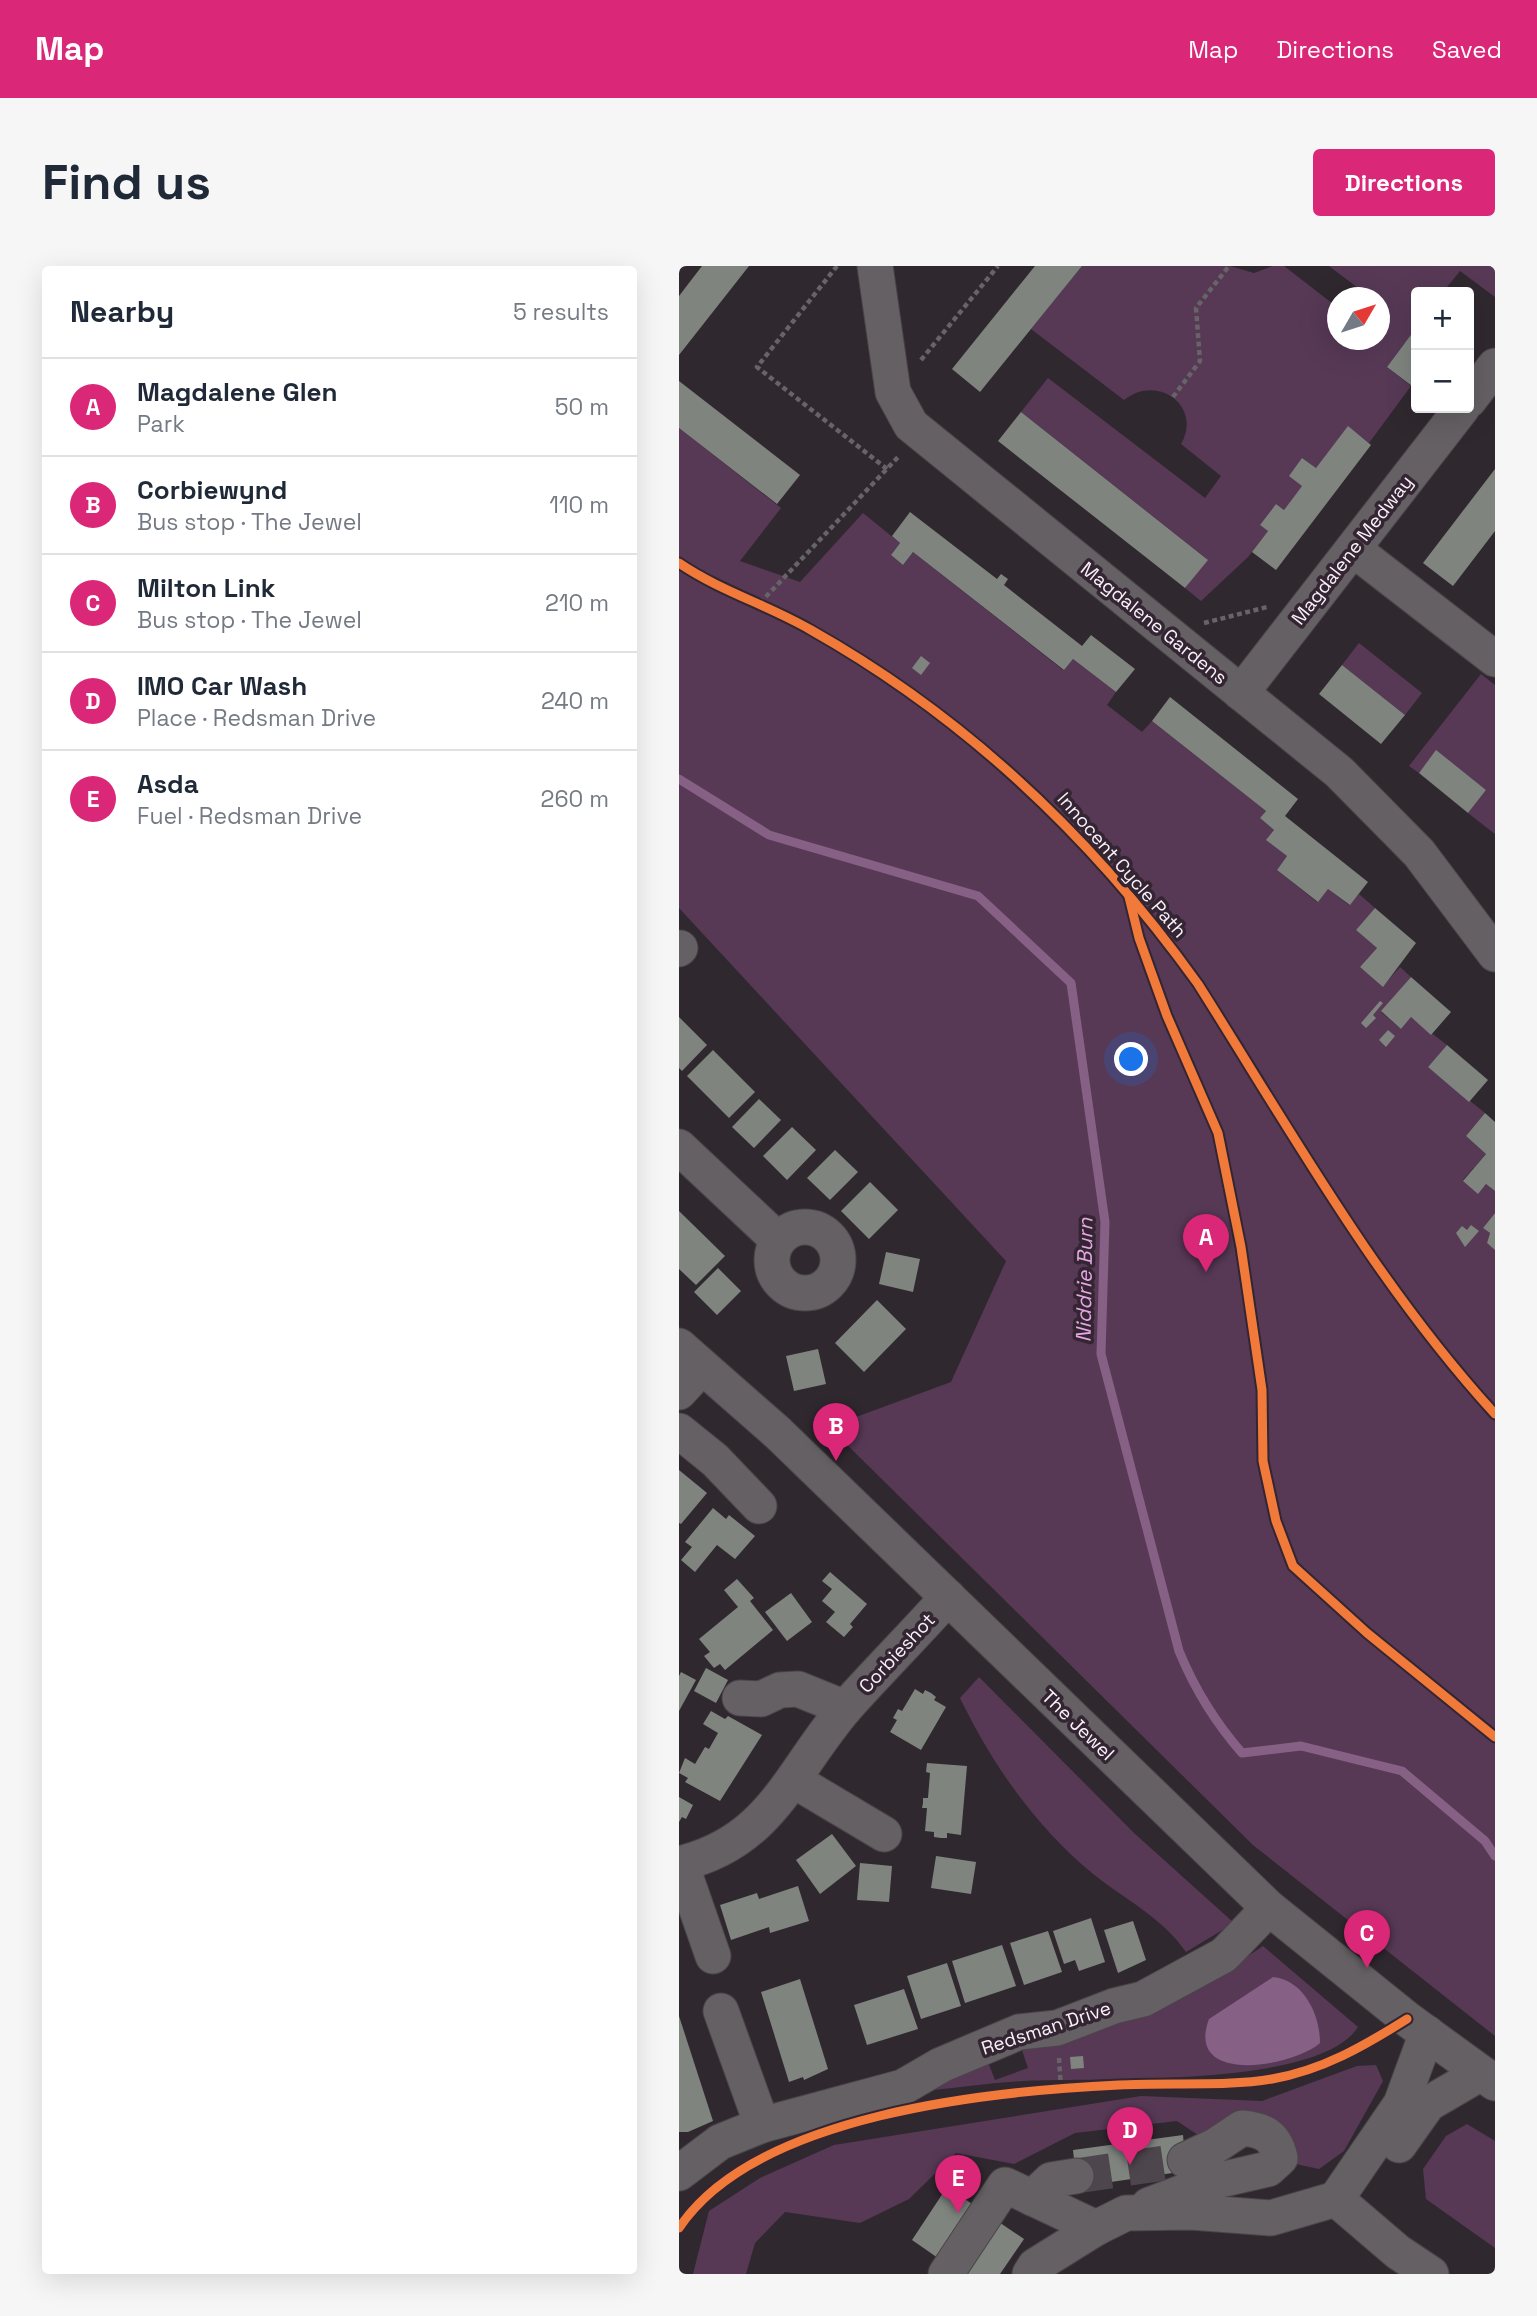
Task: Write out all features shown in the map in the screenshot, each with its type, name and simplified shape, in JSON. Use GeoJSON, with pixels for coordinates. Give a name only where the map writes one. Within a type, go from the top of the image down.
{"type":"FeatureCollection","features":[{"type":"Feature","properties":{"kind":"street","name":"Magdalene Gardens"},"geometry":{"type":"LineString","coordinates":[[876,266],[893,392],[904,415],[920,433],[1321,756],[1381,812],[1419,853],[1495,954]]}},
{"type":"Feature","properties":{"kind":"street"},"geometry":{"type":"LineString","coordinates":[[1474,393],[1495,366]]}},
{"type":"Feature","properties":{"kind":"street","name":"Magdalene Medway"},"geometry":{"type":"LineString","coordinates":[[1241,693],[1458,413]]}},
{"type":"Feature","properties":{"kind":"street"},"geometry":{"type":"LineString","coordinates":[[1353,549],[1495,659]]}},
{"type":"Feature","properties":{"kind":"street"},"geometry":{"type":"LineString","coordinates":[[679,1147],[778,1240]]}},
{"type":"Feature","properties":{"kind":"street","name":"The Jewel"},"geometry":{"type":"LineString","coordinates":[[687,1368],[778,1433],[1263,1902],[1427,2033],[1488,2078]]}},
{"type":"Feature","properties":{"kind":"street"},"geometry":{"type":"LineString","coordinates":[[679,1431],[715,1460],[759,1506]]}},
{"type":"Feature","properties":{"kind":"street","name":"Corbieshot"},"geometry":{"type":"LineString","coordinates":[[713,1956],[680,1864],[717,1853],[740,1839],[770,1813],[845,1708],[949,1598]]}},
{"type":"Feature","properties":{"kind":"street","name":"Corbieshot"},"geometry":{"type":"LineString","coordinates":[[740,1698],[761,1699],[780,1690],[798,1689],[845,1708]]}},
{"type":"Feature","properties":{"kind":"street"},"geometry":{"type":"LineString","coordinates":[[795,1781],[884,1834]]}},
{"type":"Feature","properties":{"kind":"street","name":"Redsman Drive"},"geometry":{"type":"LineString","coordinates":[[679,2173],[720,2142],[762,2125],[903,2087],[941,2065],[1019,2032],[1057,2028],[1114,2006],[1143,1999],[1224,1955],[1263,1902]]}},
{"type":"Feature","properties":{"kind":"street"},"geometry":{"type":"LineString","coordinates":[[721,2011],[762,2125]]}},
{"type":"Feature","properties":{"kind":"street"},"geometry":{"type":"LineString","coordinates":[[1344,2206],[1401,2104],[1427,2033]]}},
{"type":"Feature","properties":{"kind":"street"},"geometry":{"type":"LineString","coordinates":[[946,2274],[1005,2185],[1033,2198],[1111,2220],[1191,2212],[1271,2218],[1344,2206],[1427,2104],[1488,2078]]}},
{"type":"Feature","properties":{"kind":"street"},"geometry":{"type":"LineString","coordinates":[[1030,2274],[1035,2266],[1111,2220],[1207,2183],[1268,2169],[1280,2158],[1277,2143],[1263,2130],[1242,2128],[1215,2147],[1185,2160]]}},
{"type":"Feature","properties":{"kind":"street"},"geometry":{"type":"LineString","coordinates":[[1033,2198],[1051,2180],[1076,2176]]}},
{"type":"Feature","properties":{"kind":"street"},"geometry":{"type":"LineString","coordinates":[[1344,2206],[1398,2252],[1431,2274]]}},
{"type":"Feature","properties":{"kind":"path"},"geometry":{"type":"LineString","coordinates":[[837,266],[757,367],[887,468]]}},
{"type":"Feature","properties":{"kind":"path"},"geometry":{"type":"LineString","coordinates":[[893,392],[998,266]]}},
{"type":"Feature","properties":{"kind":"path"},"geometry":{"type":"LineString","coordinates":[[1173,397],[1200,361],[1196,308],[1229,266]]}},
{"type":"Feature","properties":{"kind":"path"},"geometry":{"type":"LineString","coordinates":[[760,603],[920,433]]}},
{"type":"Feature","properties":{"kind":"path"},"geometry":{"type":"LineString","coordinates":[[1166,632],[1317,595]]}},
{"type":"Feature","properties":{"kind":"path"},"geometry":{"type":"LineString","coordinates":[[748,598],[771,608]]}},
{"type":"Feature","properties":{"kind":"path"},"geometry":{"type":"LineString","coordinates":[[1129,893],[1139,937],[1167,1016],[1218,1133],[1241,1247],[1262,1390],[1263,1461],[1276,1521],[1293,1566],[1359,1626],[1495,1737]]}},
{"type":"Feature","properties":{"kind":"path"},"geometry":{"type":"LineString","coordinates":[[1048,2090],[1072,2088]]}},
{"type":"Feature","properties":{"kind":"shaded area"},"geometry":{"type":"Polygon","coordinates":[[[1082,266],[1230,266],[1254,273],[1273,266],[1284,266],[1327,299],[1327,350],[1390,350],[1390,287],[1357,287],[1329,266],[1495,266],[1495,297],[1460,271],[1447,287],[1411,287],[1411,335],[1387,367],[1411,386],[1369,443],[1348,427],[1316,468],[1302,458],[1302,486],[1284,510],[1276,504],[1260,525],[1268,531],[1248,557],[1201,601],[1185,588],[1207,559],[1021,412],[1048,378],[1205,498],[1221,476],[1181,444],[1186,430],[1186,417],[1181,406],[1162,392],[1150,390],[1124,400],[1031,329],[1082,266]]]}},
{"type":"Feature","properties":{"kind":"shaded area"},"geometry":{"type":"Polygon","coordinates":[[[679,428],[781,508],[740,561],[800,582],[863,513],[900,543],[891,555],[903,565],[913,552],[1063,670],[1073,659],[1116,692],[1107,705],[1142,732],[1152,721],[1266,811],[1260,818],[1274,830],[1267,840],[1287,856],[1277,870],[1317,902],[1328,889],[1349,905],[1359,894],[1375,908],[1356,930],[1377,948],[1360,967],[1383,986],[1400,967],[1411,977],[1381,1012],[1401,1029],[1411,1017],[1447,1045],[1428,1067],[1485,1113],[1466,1136],[1486,1154],[1463,1180],[1478,1193],[1486,1184],[1495,1191],[1495,1213],[1483,1228],[1490,1233],[1487,1243],[1495,1249],[1495,2036],[1253,1845],[829,1427],[951,1382],[1006,1261],[679,908],[679,428]]]}},
{"type":"Feature","properties":{"kind":"shaded area"},"geometry":{"type":"Polygon","coordinates":[[[1359,643],[1422,693],[1405,715],[1342,665],[1359,643]]]}},
{"type":"Feature","properties":{"kind":"shaded area"},"geometry":{"type":"Polygon","coordinates":[[[1481,674],[1495,685],[1495,834],[1468,813],[1486,790],[1436,751],[1419,773],[1409,766],[1481,674]]]}},
{"type":"Feature","properties":{"kind":"shaded area"},"geometry":{"type":"Polygon","coordinates":[[[979,1677],[1134,1833],[1234,1923],[1186,1952],[1154,1918],[1071,1855],[1017,1793],[986,1747],[960,1698],[979,1677]]]}},
{"type":"Feature","properties":{"kind":"shaded area"},"geometry":{"type":"Polygon","coordinates":[[[1263,1946],[1358,2027],[1335,2047],[1299,2061],[1254,2070],[1150,2079],[1023,2081],[933,2090],[932,2085],[986,2057],[995,2080],[1028,2068],[1020,2044],[1223,1973],[1263,1946]]]}},
{"type":"Feature","properties":{"kind":"shaded area"},"geometry":{"type":"Polygon","coordinates":[[[1273,1977],[1293,1985],[1308,2001],[1317,2021],[1320,2043],[1288,2059],[1266,2064],[1226,2062],[1212,2054],[1205,2040],[1209,2019],[1273,1977]]]}},
{"type":"Feature","properties":{"kind":"shaded area"},"geometry":{"type":"Polygon","coordinates":[[[1376,2065],[1383,2081],[1344,2151],[1319,2169],[1296,2164],[1279,2127],[1207,2141],[1177,2121],[1075,2133],[1014,2164],[956,2153],[909,2199],[860,2223],[785,2212],[755,2243],[746,2274],[693,2274],[709,2211],[760,2178],[834,2145],[1141,2096],[1262,2101],[1357,2066],[1376,2065]]]}},
{"type":"Feature","properties":{"kind":"shaded area"},"geometry":{"type":"Polygon","coordinates":[[[1467,2124],[1495,2141],[1495,2248],[1426,2199],[1423,2169],[1446,2136],[1467,2124]]]}},
{"type":"Feature","properties":{"kind":"building"},"geometry":{"type":"Polygon","coordinates":[[[702,266],[749,266],[679,355],[679,296],[702,266]]]}},
{"type":"Feature","properties":{"kind":"building"},"geometry":{"type":"Polygon","coordinates":[[[1035,266],[1082,266],[980,392],[952,369],[1035,266]]]}},
{"type":"Feature","properties":{"kind":"building"},"geometry":{"type":"Polygon","coordinates":[[[1411,335],[1411,385],[1387,367],[1411,335]]]}},
{"type":"Feature","properties":{"kind":"building"},"geometry":{"type":"Polygon","coordinates":[[[679,381],[800,475],[777,504],[679,428],[679,381]]]}},
{"type":"Feature","properties":{"kind":"building"},"geometry":{"type":"Polygon","coordinates":[[[1021,412],[1208,560],[1185,588],[998,441],[1021,412]]]}},
{"type":"Feature","properties":{"kind":"building"},"geometry":{"type":"Polygon","coordinates":[[[1348,426],[1371,445],[1276,570],[1252,552],[1268,531],[1260,525],[1276,504],[1284,510],[1302,486],[1289,476],[1302,458],[1316,468],[1348,426]]]}},
{"type":"Feature","properties":{"kind":"building"},"geometry":{"type":"Polygon","coordinates":[[[1495,469],[1495,531],[1453,586],[1423,563],[1495,469]]]}},
{"type":"Feature","properties":{"kind":"building"},"geometry":{"type":"Polygon","coordinates":[[[910,512],[997,579],[1001,574],[1008,579],[1004,585],[1082,646],[1091,635],[1135,669],[1116,692],[1073,659],[1064,670],[913,552],[903,565],[891,555],[900,543],[892,536],[910,512]]]}},
{"type":"Feature","properties":{"kind":"building"},"geometry":{"type":"Polygon","coordinates":[[[921,656],[930,663],[921,675],[912,668],[921,656]]]}},
{"type":"Feature","properties":{"kind":"building"},"geometry":{"type":"Polygon","coordinates":[[[1342,665],[1405,715],[1381,744],[1319,694],[1342,665]]]}},
{"type":"Feature","properties":{"kind":"building"},"geometry":{"type":"Polygon","coordinates":[[[1170,697],[1298,799],[1285,816],[1368,882],[1350,905],[1328,889],[1318,902],[1277,870],[1287,856],[1266,840],[1274,830],[1260,818],[1266,811],[1152,721],[1170,697]]]}},
{"type":"Feature","properties":{"kind":"building"},"geometry":{"type":"Polygon","coordinates":[[[1436,750],[1486,790],[1468,813],[1419,773],[1436,750]]]}},
{"type":"Feature","properties":{"kind":"building"},"geometry":{"type":"Polygon","coordinates":[[[1375,908],[1416,943],[1383,987],[1360,967],[1377,948],[1356,930],[1375,908]]]}},
{"type":"Feature","properties":{"kind":"building"},"geometry":{"type":"Polygon","coordinates":[[[1411,977],[1451,1012],[1431,1035],[1411,1017],[1401,1029],[1381,1011],[1411,977]]]}},
{"type":"Feature","properties":{"kind":"building"},"geometry":{"type":"Polygon","coordinates":[[[1380,1001],[1383,1003],[1373,1015],[1376,1018],[1366,1028],[1361,1023],[1380,1001]]]}},
{"type":"Feature","properties":{"kind":"building"},"geometry":{"type":"Polygon","coordinates":[[[679,1017],[707,1045],[682,1071],[679,1068],[679,1017]]]}},
{"type":"Feature","properties":{"kind":"building"},"geometry":{"type":"Polygon","coordinates":[[[1388,1030],[1395,1036],[1386,1047],[1379,1040],[1388,1030]]]}},
{"type":"Feature","properties":{"kind":"building"},"geometry":{"type":"Polygon","coordinates":[[[1447,1045],[1488,1080],[1469,1102],[1428,1067],[1447,1045]]]}},
{"type":"Feature","properties":{"kind":"building"},"geometry":{"type":"Polygon","coordinates":[[[713,1050],[755,1092],[729,1118],[687,1076],[713,1050]]]}},
{"type":"Feature","properties":{"kind":"building"},"geometry":{"type":"Polygon","coordinates":[[[759,1099],[781,1120],[754,1148],[732,1127],[759,1099]]]}},
{"type":"Feature","properties":{"kind":"building"},"geometry":{"type":"Polygon","coordinates":[[[1485,1113],[1495,1122],[1495,1191],[1486,1184],[1478,1194],[1463,1181],[1486,1154],[1466,1136],[1485,1113]]]}},
{"type":"Feature","properties":{"kind":"building"},"geometry":{"type":"Polygon","coordinates":[[[792,1127],[816,1150],[787,1180],[763,1156],[792,1127]]]}},
{"type":"Feature","properties":{"kind":"building"},"geometry":{"type":"Polygon","coordinates":[[[835,1150],[858,1172],[830,1200],[807,1178],[835,1150]]]}},
{"type":"Feature","properties":{"kind":"building"},"geometry":{"type":"Polygon","coordinates":[[[870,1182],[898,1210],[869,1239],[841,1211],[870,1182]]]}},
{"type":"Feature","properties":{"kind":"building"},"geometry":{"type":"Polygon","coordinates":[[[679,1211],[725,1256],[696,1285],[679,1269],[679,1211]]]}},
{"type":"Feature","properties":{"kind":"building"},"geometry":{"type":"Polygon","coordinates":[[[1495,1213],[1495,1250],[1487,1243],[1490,1233],[1483,1228],[1495,1213]]]}},
{"type":"Feature","properties":{"kind":"building"},"geometry":{"type":"Polygon","coordinates":[[[1471,1225],[1479,1231],[1465,1247],[1456,1233],[1462,1226],[1467,1230],[1471,1225]]]}},
{"type":"Feature","properties":{"kind":"building"},"geometry":{"type":"Polygon","coordinates":[[[886,1252],[920,1259],[913,1292],[879,1284],[886,1252]]]}},
{"type":"Feature","properties":{"kind":"building"},"geometry":{"type":"Polygon","coordinates":[[[718,1268],[741,1291],[717,1315],[694,1292],[718,1268]]]}},
{"type":"Feature","properties":{"kind":"building"},"geometry":{"type":"Polygon","coordinates":[[[877,1300],[906,1329],[864,1372],[835,1343],[877,1300]]]}},
{"type":"Feature","properties":{"kind":"building"},"geometry":{"type":"Polygon","coordinates":[[[818,1349],[826,1384],[794,1391],[786,1356],[818,1349]]]}},
{"type":"Feature","properties":{"kind":"building"},"geometry":{"type":"Polygon","coordinates":[[[679,1470],[707,1493],[681,1524],[679,1523],[679,1470]]]}},
{"type":"Feature","properties":{"kind":"building"},"geometry":{"type":"Polygon","coordinates":[[[713,1508],[726,1519],[729,1515],[755,1536],[735,1559],[717,1545],[695,1572],[681,1560],[692,1547],[685,1542],[713,1508]]]}},
{"type":"Feature","properties":{"kind":"building"},"geometry":{"type":"Polygon","coordinates":[[[830,1572],[867,1604],[850,1624],[853,1627],[844,1637],[826,1622],[835,1612],[822,1601],[832,1589],[822,1581],[830,1572]]]}},
{"type":"Feature","properties":{"kind":"building"},"geometry":{"type":"Polygon","coordinates":[[[737,1579],[754,1598],[750,1601],[773,1630],[725,1670],[720,1664],[714,1668],[704,1656],[710,1652],[699,1639],[738,1607],[724,1590],[737,1579]]]}},
{"type":"Feature","properties":{"kind":"building"},"geometry":{"type":"Polygon","coordinates":[[[791,1593],[812,1622],[787,1641],[765,1612],[791,1593]]]}},
{"type":"Feature","properties":{"kind":"building"},"geometry":{"type":"Polygon","coordinates":[[[706,1668],[728,1680],[716,1703],[694,1691],[706,1668]]]}},
{"type":"Feature","properties":{"kind":"building"},"geometry":{"type":"Polygon","coordinates":[[[681,1672],[696,1680],[679,1711],[679,1676],[681,1672]]]}},
{"type":"Feature","properties":{"kind":"building"},"geometry":{"type":"Polygon","coordinates":[[[915,1689],[923,1694],[925,1690],[931,1693],[936,1697],[934,1700],[946,1707],[921,1750],[890,1732],[897,1720],[893,1718],[898,1709],[902,1711],[915,1689]]]}},
{"type":"Feature","properties":{"kind":"building"},"geometry":{"type":"Polygon","coordinates":[[[711,1711],[725,1719],[728,1716],[762,1735],[720,1801],[685,1782],[688,1778],[679,1773],[685,1758],[695,1764],[705,1747],[709,1749],[718,1733],[703,1724],[711,1711]]]}},
{"type":"Feature","properties":{"kind":"building"},"geometry":{"type":"Polygon","coordinates":[[[927,1763],[967,1766],[961,1835],[947,1833],[947,1838],[941,1838],[934,1837],[934,1832],[925,1831],[927,1808],[922,1808],[923,1798],[928,1798],[930,1773],[926,1772],[927,1763]]]}},
{"type":"Feature","properties":{"kind":"building"},"geometry":{"type":"Polygon","coordinates":[[[679,1797],[693,1805],[686,1819],[682,1817],[679,1822],[679,1797]]]}},
{"type":"Feature","properties":{"kind":"building"},"geometry":{"type":"Polygon","coordinates":[[[832,1834],[856,1866],[820,1894],[796,1860],[832,1834]]]}},
{"type":"Feature","properties":{"kind":"building"},"geometry":{"type":"Polygon","coordinates":[[[936,1856],[976,1862],[971,1894],[931,1888],[936,1856]]]}},
{"type":"Feature","properties":{"kind":"building"},"geometry":{"type":"Polygon","coordinates":[[[860,1863],[892,1866],[889,1902],[857,1900],[860,1863]]]}},
{"type":"Feature","properties":{"kind":"building"},"geometry":{"type":"Polygon","coordinates":[[[798,1886],[809,1921],[770,1933],[769,1927],[731,1940],[720,1905],[757,1893],[759,1899],[798,1886]]]}},
{"type":"Feature","properties":{"kind":"building"},"geometry":{"type":"Polygon","coordinates":[[[1091,1918],[1105,1962],[1079,1971],[1075,1960],[1064,1964],[1053,1931],[1091,1918]]]}},
{"type":"Feature","properties":{"kind":"building"},"geometry":{"type":"Polygon","coordinates":[[[1133,1921],[1146,1960],[1118,1973],[1104,1930],[1133,1921]]]}},
{"type":"Feature","properties":{"kind":"building"},"geometry":{"type":"Polygon","coordinates":[[[1048,1931],[1062,1972],[1024,1985],[1010,1943],[1048,1931]]]}},
{"type":"Feature","properties":{"kind":"building"},"geometry":{"type":"Polygon","coordinates":[[[1002,1945],[1016,1986],[965,2003],[952,1961],[1002,1945]]]}},
{"type":"Feature","properties":{"kind":"building"},"geometry":{"type":"Polygon","coordinates":[[[947,1963],[961,2006],[921,2019],[907,1976],[947,1963]]]}},
{"type":"Feature","properties":{"kind":"building"},"geometry":{"type":"Polygon","coordinates":[[[800,1979],[828,2069],[804,2080],[803,2077],[789,2082],[761,1992],[800,1979]]]}},
{"type":"Feature","properties":{"kind":"building"},"geometry":{"type":"Polygon","coordinates":[[[904,1989],[918,2029],[867,2045],[854,2005],[904,1989]]]}},
{"type":"Feature","properties":{"kind":"building"},"geometry":{"type":"Polygon","coordinates":[[[679,2016],[713,2121],[688,2132],[679,2132],[679,2016]]]}},
{"type":"Feature","properties":{"kind":"building"},"geometry":{"type":"Polygon","coordinates":[[[1083,2056],[1084,2068],[1071,2069],[1070,2057],[1083,2056]]]}},
{"type":"Feature","properties":{"kind":"building"},"geometry":{"type":"Polygon","coordinates":[[[1183,2135],[1186,2171],[1077,2187],[1073,2150],[1183,2135]]]}},
{"type":"Feature","properties":{"kind":"building"},"geometry":{"type":"Polygon","coordinates":[[[947,2187],[1024,2239],[1000,2274],[961,2274],[912,2240],[947,2187]]]}},
{"type":"Feature","properties":{"kind":"waterway","name":"Niddrie Burn"},"geometry":{"type":"LineString","coordinates":[[679,779],[769,835],[978,896],[1071,983],[1105,1222],[1101,1354],[1179,1651],[1192,1679],[1214,1717],[1242,1753],[1301,1746],[1402,1771],[1485,1841],[1495,1856]]}},
{"type":"Feature","properties":{"kind":"tunnel"},"geometry":{"type":"LineString","coordinates":[[1076,2176],[1185,2160]]}},
{"type":"Feature","properties":{"kind":"cycle path","name":"Innocent Cycle Path"},"geometry":{"type":"LineString","coordinates":[[679,563],[711,582],[811,630],[923,702],[975,742],[1071,831],[1116,880],[1198,984],[1337,1206],[1374,1260],[1452,1365],[1495,1414]]}},
{"type":"Feature","properties":{"kind":"cycle path","name":"Innocent Cycle Path"},"geometry":{"type":"LineString","coordinates":[[1129,897],[1139,938],[1167,1016],[1218,1133],[1241,1247],[1262,1390],[1263,1461],[1276,1521],[1293,1566],[1367,1633],[1495,1737]]}},
{"type":"Feature","properties":{"kind":"cycle path"},"geometry":{"type":"LineString","coordinates":[[679,2228],[714,2189],[762,2158],[818,2134],[879,2116],[944,2103],[1066,2088],[1236,2083],[1272,2079],[1326,2063],[1407,2019]]}},
{"type":"Feature","properties":{"kind":"place","name":"Magdalene Glen"},"geometry":{"type":"Point","coordinates":[1206,1272]}},
{"type":"Feature","properties":{"kind":"place","name":"Corbiewynd"},"geometry":{"type":"Point","coordinates":[836,1461]}},
{"type":"Feature","properties":{"kind":"place","name":"Milton Link"},"geometry":{"type":"Point","coordinates":[1367,1968]}},
{"type":"Feature","properties":{"kind":"place","name":"IMO Car Wash"},"geometry":{"type":"Point","coordinates":[1130,2165]}},
{"type":"Feature","properties":{"kind":"place","name":"Asda"},"geometry":{"type":"Point","coordinates":[958,2213]}}]}
